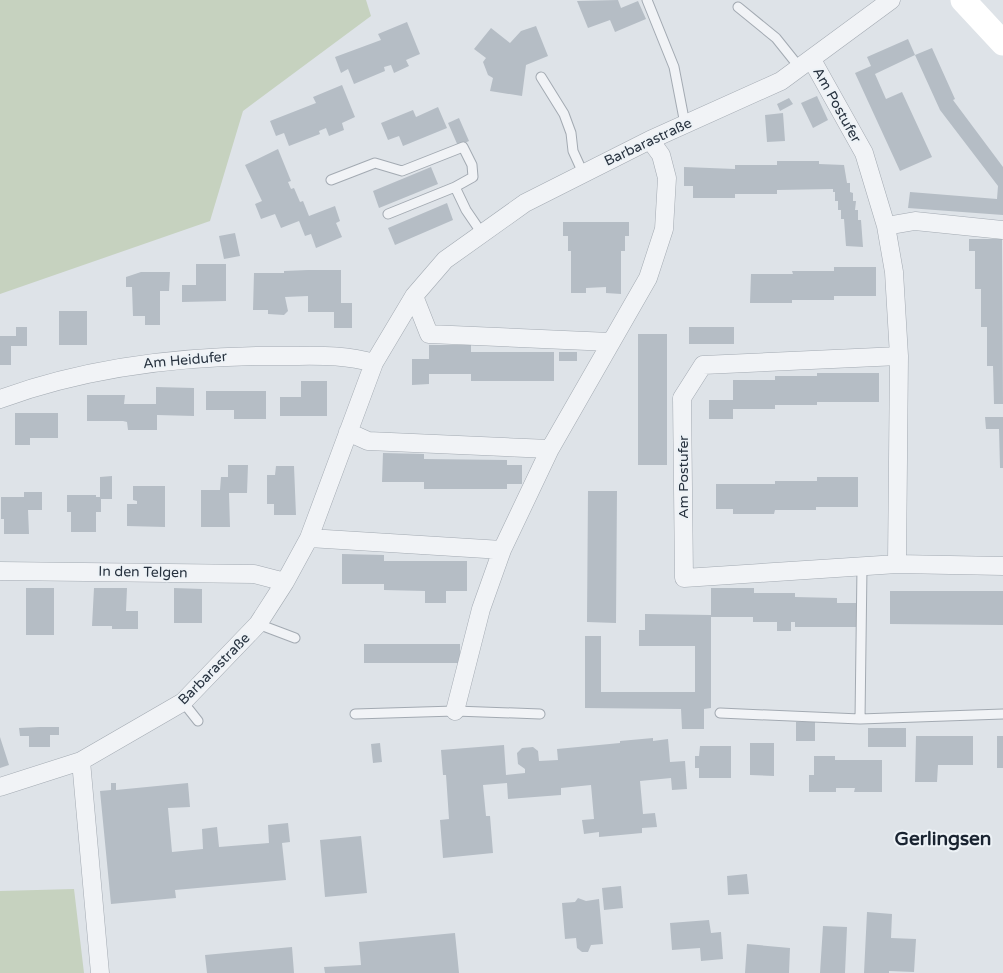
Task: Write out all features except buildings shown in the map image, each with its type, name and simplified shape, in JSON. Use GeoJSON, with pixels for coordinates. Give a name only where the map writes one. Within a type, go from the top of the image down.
{"type":"FeatureCollection","features":[{"type":"Feature","properties":{"kind":"main road"},"geometry":{"type":"LineString","coordinates":[[963,0],[1003,43]]}},
{"type":"Feature","properties":{"kind":"street","name":"Barbarastraße"},"geometry":{"type":"LineString","coordinates":[[0,788],[81,761],[183,702],[258,624],[286,582],[309,538],[374,364],[414,296],[445,260],[481,232],[525,203],[650,140],[781,81],[891,0]]}},
{"type":"Feature","properties":{"kind":"street","name":"Am Postufer"},"geometry":{"type":"LineString","coordinates":[[806,64],[864,153],[886,226],[894,272],[899,356],[897,564]]}},
{"type":"Feature","properties":{"kind":"street"},"geometry":{"type":"LineString","coordinates":[[455,711],[481,609],[502,550],[550,449],[648,278],[664,229],[667,178],[661,155],[650,140]]}},
{"type":"Feature","properties":{"kind":"street"},"geometry":{"type":"LineString","coordinates":[[886,226],[916,221],[1003,230]]}},
{"type":"Feature","properties":{"kind":"street"},"geometry":{"type":"LineString","coordinates":[[414,296],[429,334],[610,342]]}},
{"type":"Feature","properties":{"kind":"street","name":"Am Heidufer"},"geometry":{"type":"LineString","coordinates":[[0,399],[37,385],[141,364],[236,356],[350,356],[374,364]]}},
{"type":"Feature","properties":{"kind":"street","name":"Am Postufer"},"geometry":{"type":"LineString","coordinates":[[899,356],[703,365],[682,398],[684,578],[897,564],[1003,566]]}},
{"type":"Feature","properties":{"kind":"street"},"geometry":{"type":"LineString","coordinates":[[348,432],[368,440],[550,449]]}},
{"type":"Feature","properties":{"kind":"street"},"geometry":{"type":"LineString","coordinates":[[309,538],[502,550]]}},
{"type":"Feature","properties":{"kind":"street","name":"In den Telgen"},"geometry":{"type":"LineString","coordinates":[[0,571],[254,574],[286,582]]}},
{"type":"Feature","properties":{"kind":"street"},"geometry":{"type":"LineString","coordinates":[[81,761],[100,973]]}},
{"type":"Feature","properties":{"kind":"lane"},"geometry":{"type":"LineString","coordinates":[[647,0],[674,67],[685,124]]}},
{"type":"Feature","properties":{"kind":"lane"},"geometry":{"type":"LineString","coordinates":[[738,7],[806,64]]}},
{"type":"Feature","properties":{"kind":"lane"},"geometry":{"type":"LineString","coordinates":[[541,77],[564,114],[571,134],[573,151],[583,173]]}},
{"type":"Feature","properties":{"kind":"lane"},"geometry":{"type":"LineString","coordinates":[[332,180],[375,163],[402,172],[463,147],[472,165],[473,177],[455,187],[388,214]]}},
{"type":"Feature","properties":{"kind":"lane"},"geometry":{"type":"LineString","coordinates":[[455,187],[466,210],[481,232]]}},
{"type":"Feature","properties":{"kind":"lane"},"geometry":{"type":"LineString","coordinates":[[860,719],[862,567]]}},
{"type":"Feature","properties":{"kind":"lane"},"geometry":{"type":"LineString","coordinates":[[258,624],[295,638]]}},
{"type":"Feature","properties":{"kind":"lane"},"geometry":{"type":"LineString","coordinates":[[183,702],[198,721]]}},
{"type":"Feature","properties":{"kind":"lane"},"geometry":{"type":"LineString","coordinates":[[355,714],[455,711],[540,714]]}},
{"type":"Feature","properties":{"kind":"lane"},"geometry":{"type":"LineString","coordinates":[[720,713],[860,719],[1003,714]]}},
{"type":"Feature","properties":{"kind":"green space"},"geometry":{"type":"Polygon","coordinates":[[[0,0],[366,0],[371,16],[243,111],[210,221],[0,294],[0,0]]]}},
{"type":"Feature","properties":{"kind":"green space"},"geometry":{"type":"Polygon","coordinates":[[[74,889],[84,973],[0,973],[0,891],[74,889]]]}},
{"type":"Feature","properties":{"kind":"district","name":"Gerlingsen"},"geometry":{"type":"Point","coordinates":[943,839]}}]}
